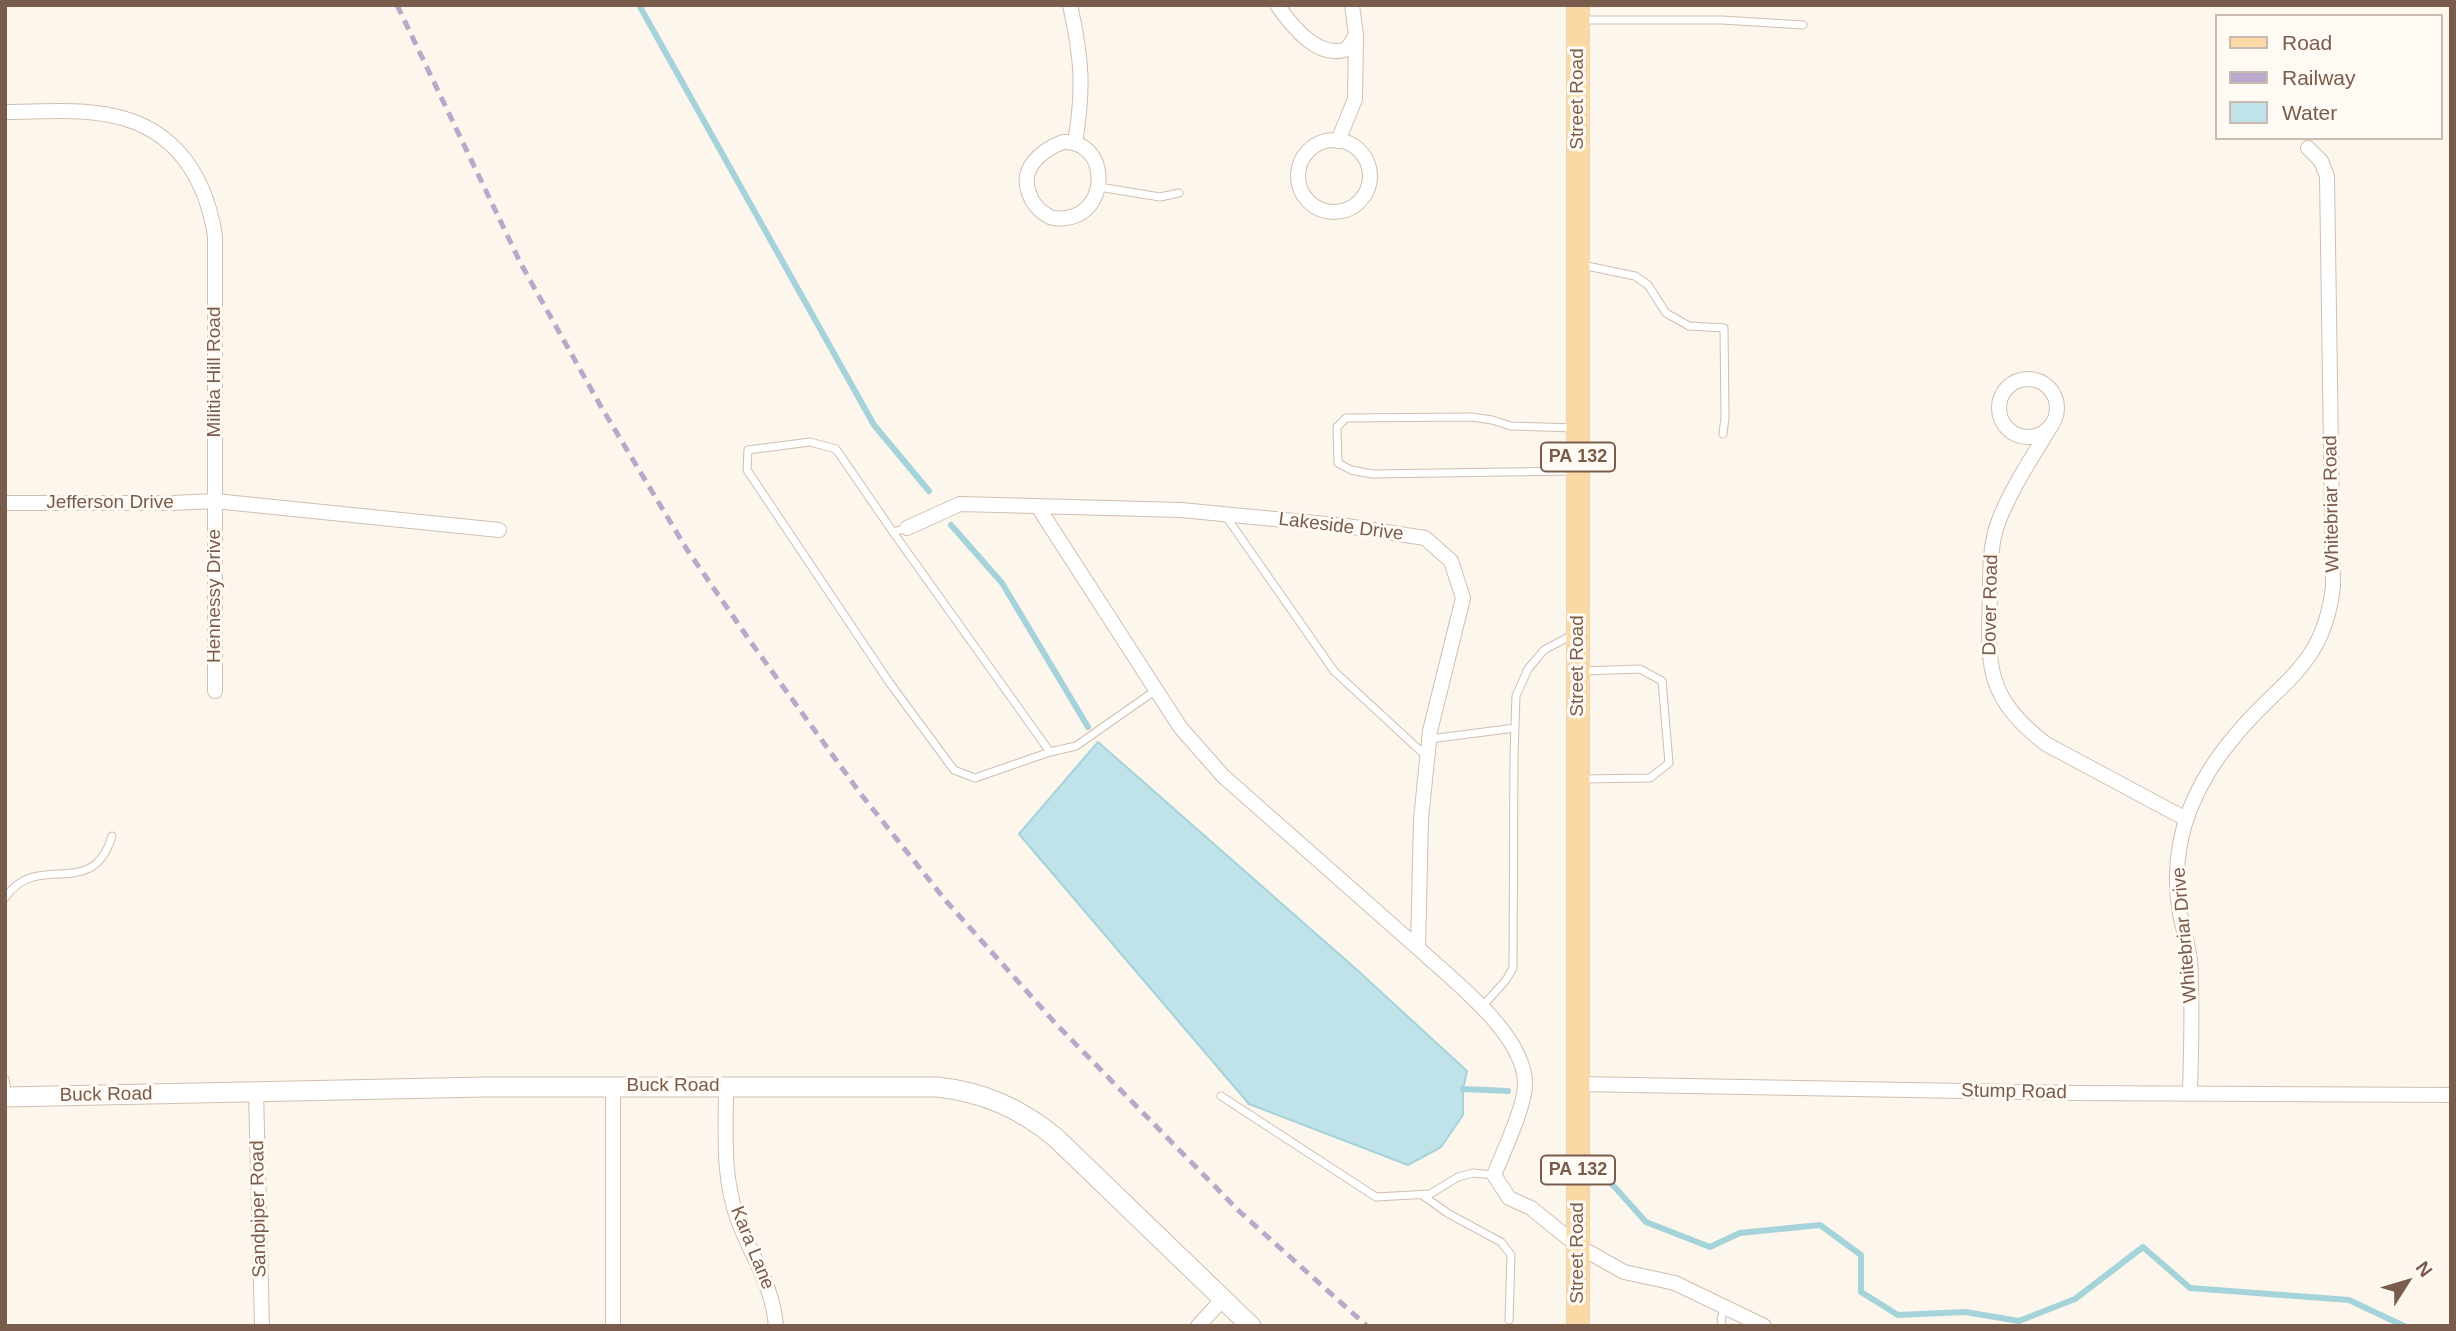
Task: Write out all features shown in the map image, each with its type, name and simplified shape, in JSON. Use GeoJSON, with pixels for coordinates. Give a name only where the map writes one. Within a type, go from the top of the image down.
{"type":"FeatureCollection","features":[{"type":"Feature","properties":{"kind":"main road","name":"Street Road"},"geometry":{"type":"LineString","coordinates":[[1578,13],[1578,1326]]}},
{"type":"Feature","properties":{"kind":"street"},"geometry":{"type":"LineString","coordinates":[[1070,5],[1081,65],[1081,104],[1075,143]]}},
{"type":"Feature","properties":{"kind":"street"},"geometry":{"type":"LineString","coordinates":[[1277,5],[1301,34],[1314,44],[1331,51],[1343,50],[1352,44],[1356,35]]}},
{"type":"Feature","properties":{"kind":"street"},"geometry":{"type":"LineString","coordinates":[[1338,141],[1355,99],[1356,35],[1352,5]]}},
{"type":"Feature","properties":{"kind":"street","name":"Militia Hill Road"},"geometry":{"type":"LineString","coordinates":[[5,112],[86,112],[132,121],[173,146],[201,183],[211,209],[215,236],[215,501]]}},
{"type":"Feature","properties":{"kind":"street"},"geometry":{"type":"LineString","coordinates":[[1338,141],[1357,146],[1363,152],[1369,163],[1371,177],[1366,193],[1359,203],[1348,210],[1324,212],[1305,199],[1299,188],[1298,169],[1305,154],[1313,146],[1338,141]]}},
{"type":"Feature","properties":{"kind":"street"},"geometry":{"type":"LineString","coordinates":[[1063,142],[1075,143],[1087,150],[1095,161],[1099,187],[1093,201],[1083,211],[1071,217],[1051,218],[1031,201],[1025,179],[1040,154],[1051,146],[1063,142]]}},
{"type":"Feature","properties":{"kind":"street","name":"Whitebriar Road"},"geometry":{"type":"LineString","coordinates":[[2186,819],[2210,769],[2233,737],[2312,654],[2323,633],[2331,605],[2333,586],[2327,176],[2321,161],[2308,148]]}},
{"type":"Feature","properties":{"kind":"street","name":"Dover Road"},"geometry":{"type":"LineString","coordinates":[[2051,426],[2040,435],[2030,437],[2020,436],[2006,428],[2000,417],[1998,404],[2004,389],[2025,379],[2039,380],[2054,393],[2057,405],[2056,417],[2051,426],[2006,504],[1993,542],[1988,654],[1991,673],[1998,691],[2014,715],[2046,744],[2186,819]]}},
{"type":"Feature","properties":{"kind":"street"},"geometry":{"type":"LineString","coordinates":[[215,501],[499,530]]}},
{"type":"Feature","properties":{"kind":"street","name":"Jefferson Drive"},"geometry":{"type":"LineString","coordinates":[[5,503],[215,501]]}},
{"type":"Feature","properties":{"kind":"street","name":"Hennessy Drive"},"geometry":{"type":"LineString","coordinates":[[215,501],[215,691]]}},
{"type":"Feature","properties":{"kind":"street","name":"Lakeside Drive"},"geometry":{"type":"LineString","coordinates":[[900,530],[960,504],[1181,510],[1347,526],[1425,538],[1451,561],[1463,598],[1429,739],[1421,819],[1418,948]]}},
{"type":"Feature","properties":{"kind":"street"},"geometry":{"type":"LineString","coordinates":[[1038,506],[1180,727],[1223,776],[1418,948],[1499,1024],[1513,1043],[1524,1067],[1525,1087],[1494,1175],[1509,1198],[1531,1208],[1578,1246],[1623,1272],[1675,1283],[1764,1326]]}},
{"type":"Feature","properties":{"kind":"street","name":"Whitebriar Drive"},"geometry":{"type":"LineString","coordinates":[[2186,819],[2177,869],[2178,895],[2189,956],[2192,993],[2190,1093]]}},
{"type":"Feature","properties":{"kind":"street","name":"Stump Road"},"geometry":{"type":"LineString","coordinates":[[1578,1084],[2451,1095]]}},
{"type":"Feature","properties":{"kind":"street"},"geometry":{"type":"LineString","coordinates":[[613,1086],[613,1326]]}},
{"type":"Feature","properties":{"kind":"street","name":"Buck Road"},"geometry":{"type":"LineString","coordinates":[[6,1091],[256,1092],[613,1086],[937,1087],[963,1090],[1000,1102],[1035,1121],[1056,1138],[1251,1326]]}},
{"type":"Feature","properties":{"kind":"street","name":"Kara Lane"},"geometry":{"type":"LineString","coordinates":[[726,1087],[727,1166],[731,1193],[738,1219],[771,1295],[776,1326]]}},
{"type":"Feature","properties":{"kind":"street","name":"Sandpiper Road"},"geometry":{"type":"LineString","coordinates":[[256,1092],[262,1326]]}},
{"type":"Feature","properties":{"kind":"street"},"geometry":{"type":"LineString","coordinates":[[1198,1326],[1223,1299]]}},
{"type":"Feature","properties":{"kind":"lane"},"geometry":{"type":"LineString","coordinates":[[1578,13],[1803,25]]}},
{"type":"Feature","properties":{"kind":"lane"},"geometry":{"type":"LineString","coordinates":[[1099,187],[1160,197],[1179,193]]}},
{"type":"Feature","properties":{"kind":"lane"},"geometry":{"type":"LineString","coordinates":[[1578,264],[1635,276],[1647,285],[1666,313],[1689,326],[1724,328],[1723,434]]}},
{"type":"Feature","properties":{"kind":"lane"},"geometry":{"type":"LineString","coordinates":[[1578,428],[1511,426],[1472,417],[1346,418],[1337,427],[1338,463],[1351,470],[1373,474],[1578,471]]}},
{"type":"Feature","properties":{"kind":"lane"},"geometry":{"type":"LineString","coordinates":[[1050,752],[900,530],[836,449],[810,442],[748,450],[747,470],[889,682],[954,770],[975,778],[1050,752],[1076,746],[1156,690]]}},
{"type":"Feature","properties":{"kind":"lane"},"geometry":{"type":"LineString","coordinates":[[1225,514],[1334,671],[1427,757]]}},
{"type":"Feature","properties":{"kind":"lane"},"geometry":{"type":"LineString","coordinates":[[1481,1008],[1513,968],[1516,696],[1528,668],[1544,650],[1578,632]]}},
{"type":"Feature","properties":{"kind":"lane"},"geometry":{"type":"LineString","coordinates":[[1578,671],[1640,669],[1662,681],[1670,763],[1650,778],[1578,779]]}},
{"type":"Feature","properties":{"kind":"lane"},"geometry":{"type":"LineString","coordinates":[[1429,739],[1515,728]]}},
{"type":"Feature","properties":{"kind":"lane"},"geometry":{"type":"LineString","coordinates":[[5,898],[30,876],[88,870],[98,864],[107,853],[112,836]]}},
{"type":"Feature","properties":{"kind":"lane"},"geometry":{"type":"LineString","coordinates":[[1221,1096],[1376,1197],[1430,1194],[1458,1177],[1473,1174],[1494,1175]]}},
{"type":"Feature","properties":{"kind":"lane"},"geometry":{"type":"LineString","coordinates":[[1421,1195],[1449,1214],[1501,1242],[1511,1255],[1509,1320]]}},
{"type":"Feature","properties":{"kind":"lane"},"geometry":{"type":"LineString","coordinates":[[1722,1326],[1725,1307]]}},
{"type":"Feature","properties":{"kind":"water"},"geometry":{"type":"Polygon","coordinates":[[[1098,742],[1356,969],[1467,1071],[1463,1089],[1463,1115],[1441,1147],[1408,1165],[1249,1104],[1019,834],[1098,742]]]}},
{"type":"Feature","properties":{"kind":"waterway"},"geometry":{"type":"LineString","coordinates":[[639,5],[874,425],[929,491]]}},
{"type":"Feature","properties":{"kind":"waterway"},"geometry":{"type":"LineString","coordinates":[[951,525],[1002,583],[1088,727]]}},
{"type":"Feature","properties":{"kind":"waterway"},"geometry":{"type":"LineString","coordinates":[[1463,1089],[1508,1091]]}},
{"type":"Feature","properties":{"kind":"waterway"},"geometry":{"type":"LineString","coordinates":[[1611,1183],[1646,1222],[1710,1247],[1740,1233],[1820,1225],[1861,1255],[1861,1292],[1898,1315],[1965,1312],[2019,1321],[2075,1299],[2143,1247],[2190,1288],[2349,1300],[2404,1326]]}},
{"type":"Feature","properties":{"kind":"railway"},"geometry":{"type":"LineString","coordinates":[[397,5],[521,264],[600,405],[686,548],[860,793],[946,901],[1056,1024],[1240,1212],[1367,1326]]}}]}
